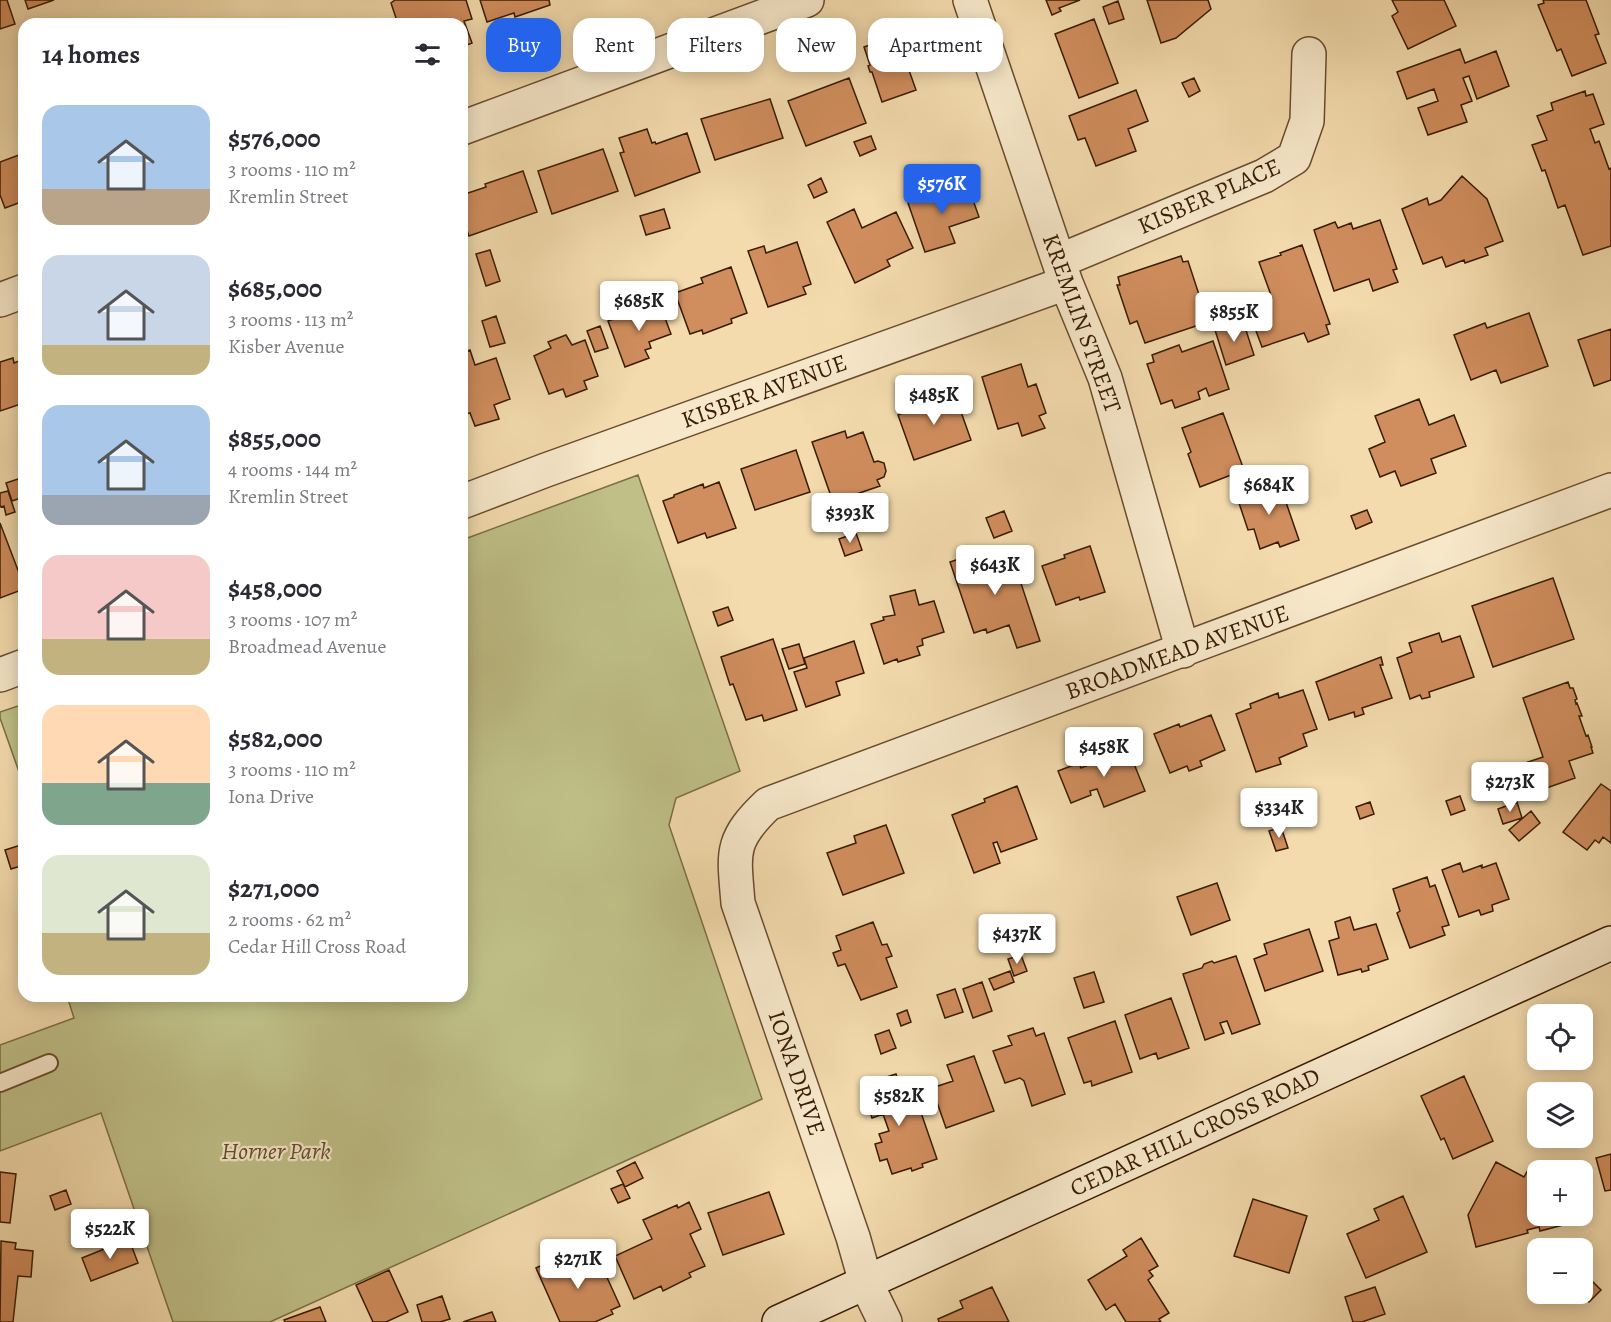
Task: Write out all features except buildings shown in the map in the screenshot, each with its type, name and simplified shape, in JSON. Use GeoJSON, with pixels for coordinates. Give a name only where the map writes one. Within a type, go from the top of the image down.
{"type":"FeatureCollection","features":[{"type":"Feature","properties":{"kind":"street"},"geometry":{"type":"LineString","coordinates":[[468,126],[807,0]]}},
{"type":"Feature","properties":{"kind":"street","name":"KREMLIN STREET"},"geometry":{"type":"LineString","coordinates":[[970,0],[1062,272],[1105,378],[1183,651]]}},
{"type":"Feature","properties":{"kind":"street","name":"KISBER PLACE"},"geometry":{"type":"LineString","coordinates":[[1062,272],[1264,176],[1294,158],[1307,121],[1309,54]]}},
{"type":"Feature","properties":{"kind":"street","name":"KISBER AVENUE"},"geometry":{"type":"LineString","coordinates":[[468,500],[1062,272]]}},
{"type":"Feature","properties":{"kind":"street"},"geometry":{"type":"LineString","coordinates":[[0,300],[18,293]]}},
{"type":"Feature","properties":{"kind":"street","name":"BROADMEAD AVENUE"},"geometry":{"type":"LineString","coordinates":[[748,822],[768,804],[1610,496]]}},
{"type":"Feature","properties":{"kind":"street"},"geometry":{"type":"LineString","coordinates":[[0,675],[18,668]]}},
{"type":"Feature","properties":{"kind":"street","name":"IONA DRIVE"},"geometry":{"type":"LineString","coordinates":[[748,822],[736,845],[738,903],[849,1226],[866,1283],[885,1322]]}},
{"type":"Feature","properties":{"kind":"street","name":"CEDAR HILL CROSS ROAD"},"geometry":{"type":"LineString","coordinates":[[778,1322],[1611,943]]}},
{"type":"Feature","properties":{"kind":"lane"},"geometry":{"type":"LineString","coordinates":[[0,1083],[49,1063]]}},
{"type":"Feature","properties":{"kind":"green space","name":"Horner Park"},"geometry":{"type":"Polygon","coordinates":[[[638,475],[740,771],[676,798],[669,825],[762,1099],[270,1322],[173,1322],[101,1113],[0,1151],[0,1045],[74,1018],[69,1002],[468,1002],[468,538],[638,475]]]}},
{"type":"Feature","properties":{"kind":"green space"},"geometry":{"type":"Polygon","coordinates":[[[18,706],[18,769],[0,718],[0,712],[18,706]]]}}]}
